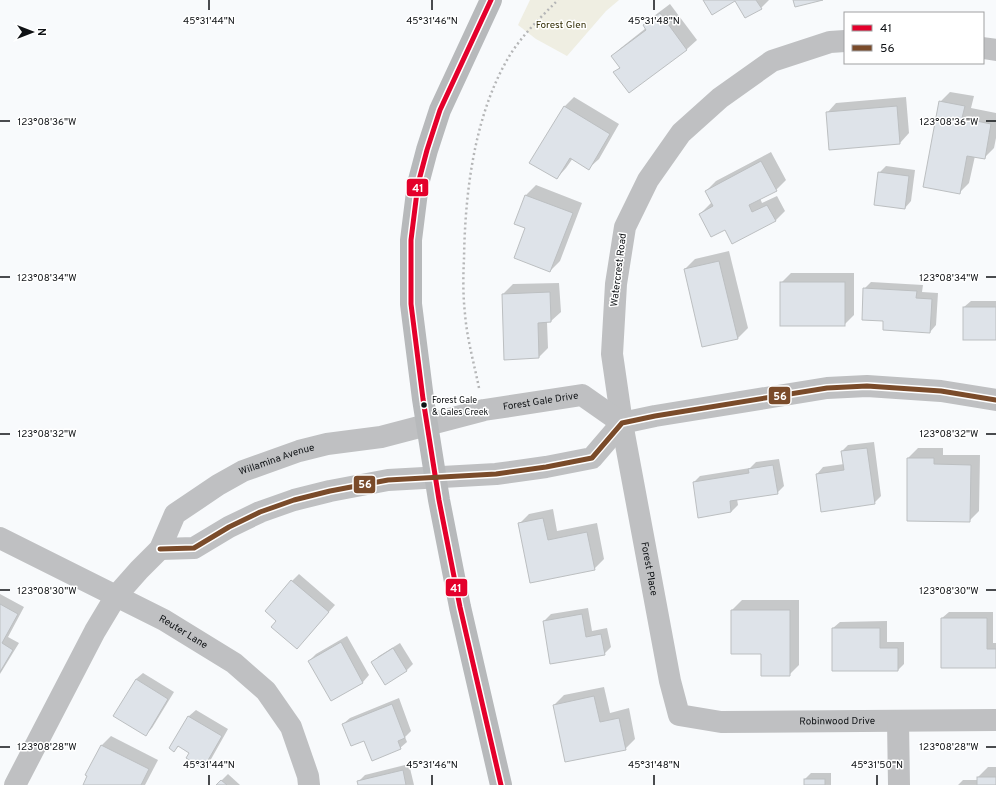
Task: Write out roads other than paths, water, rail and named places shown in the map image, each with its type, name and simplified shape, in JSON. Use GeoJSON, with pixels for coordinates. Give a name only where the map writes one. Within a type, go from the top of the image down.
{"type":"FeatureCollection","features":[{"type":"Feature","properties":{"kind":"main road"},"geometry":{"type":"LineString","coordinates":[[491,0],[440,110],[418,184],[411,240],[412,304],[423,399],[436,478],[460,607],[501,785]]}},
{"type":"Feature","properties":{"kind":"street","name":"Watercrest Road"},"geometry":{"type":"LineString","coordinates":[[622,423],[612,354],[616,284],[624,227],[648,180],[681,133],[720,98],[772,61],[830,42],[844,41]]}},
{"type":"Feature","properties":{"kind":"street"},"geometry":{"type":"LineString","coordinates":[[984,48],[996,50]]}},
{"type":"Feature","properties":{"kind":"street"},"geometry":{"type":"LineString","coordinates":[[160,549],[194,548],[229,527],[260,512],[294,500],[330,491],[388,480],[496,474],[546,467],[592,458],[622,423],[663,415],[827,388],[867,386],[941,391],[996,400]]}},
{"type":"Feature","properties":{"kind":"street","name":"Forest Gale Drive"},"geometry":{"type":"LineString","coordinates":[[428,425],[484,410],[582,394],[622,423]]}},
{"type":"Feature","properties":{"kind":"street","name":"Forest Place"},"geometry":{"type":"LineString","coordinates":[[622,423],[670,681],[679,715]]}},
{"type":"Feature","properties":{"kind":"street","name":"Willamina Avenue"},"geometry":{"type":"LineString","coordinates":[[15,785],[95,631],[116,596],[160,549],[175,514],[243,470],[271,460],[320,446],[381,437],[428,425]]}},
{"type":"Feature","properties":{"kind":"street","name":"Reuter Lane"},"geometry":{"type":"LineString","coordinates":[[0,538],[164,620],[234,663],[266,691],[290,727],[308,776],[309,785]]}},
{"type":"Feature","properties":{"kind":"street","name":"Robinwood Drive"},"geometry":{"type":"LineString","coordinates":[[679,715],[721,722],[996,720]]}},
{"type":"Feature","properties":{"kind":"street"},"geometry":{"type":"LineString","coordinates":[[898,720],[899,785]]}},
{"type":"Feature","properties":{"kind":"place","name":"Forest Gale & Gales Creek"},"geometry":{"type":"Point","coordinates":[424,405]}},
{"type":"Feature","properties":{"kind":"park label","name":"Forest Glen"},"geometry":{"type":"Point","coordinates":[561,25]}}]}
